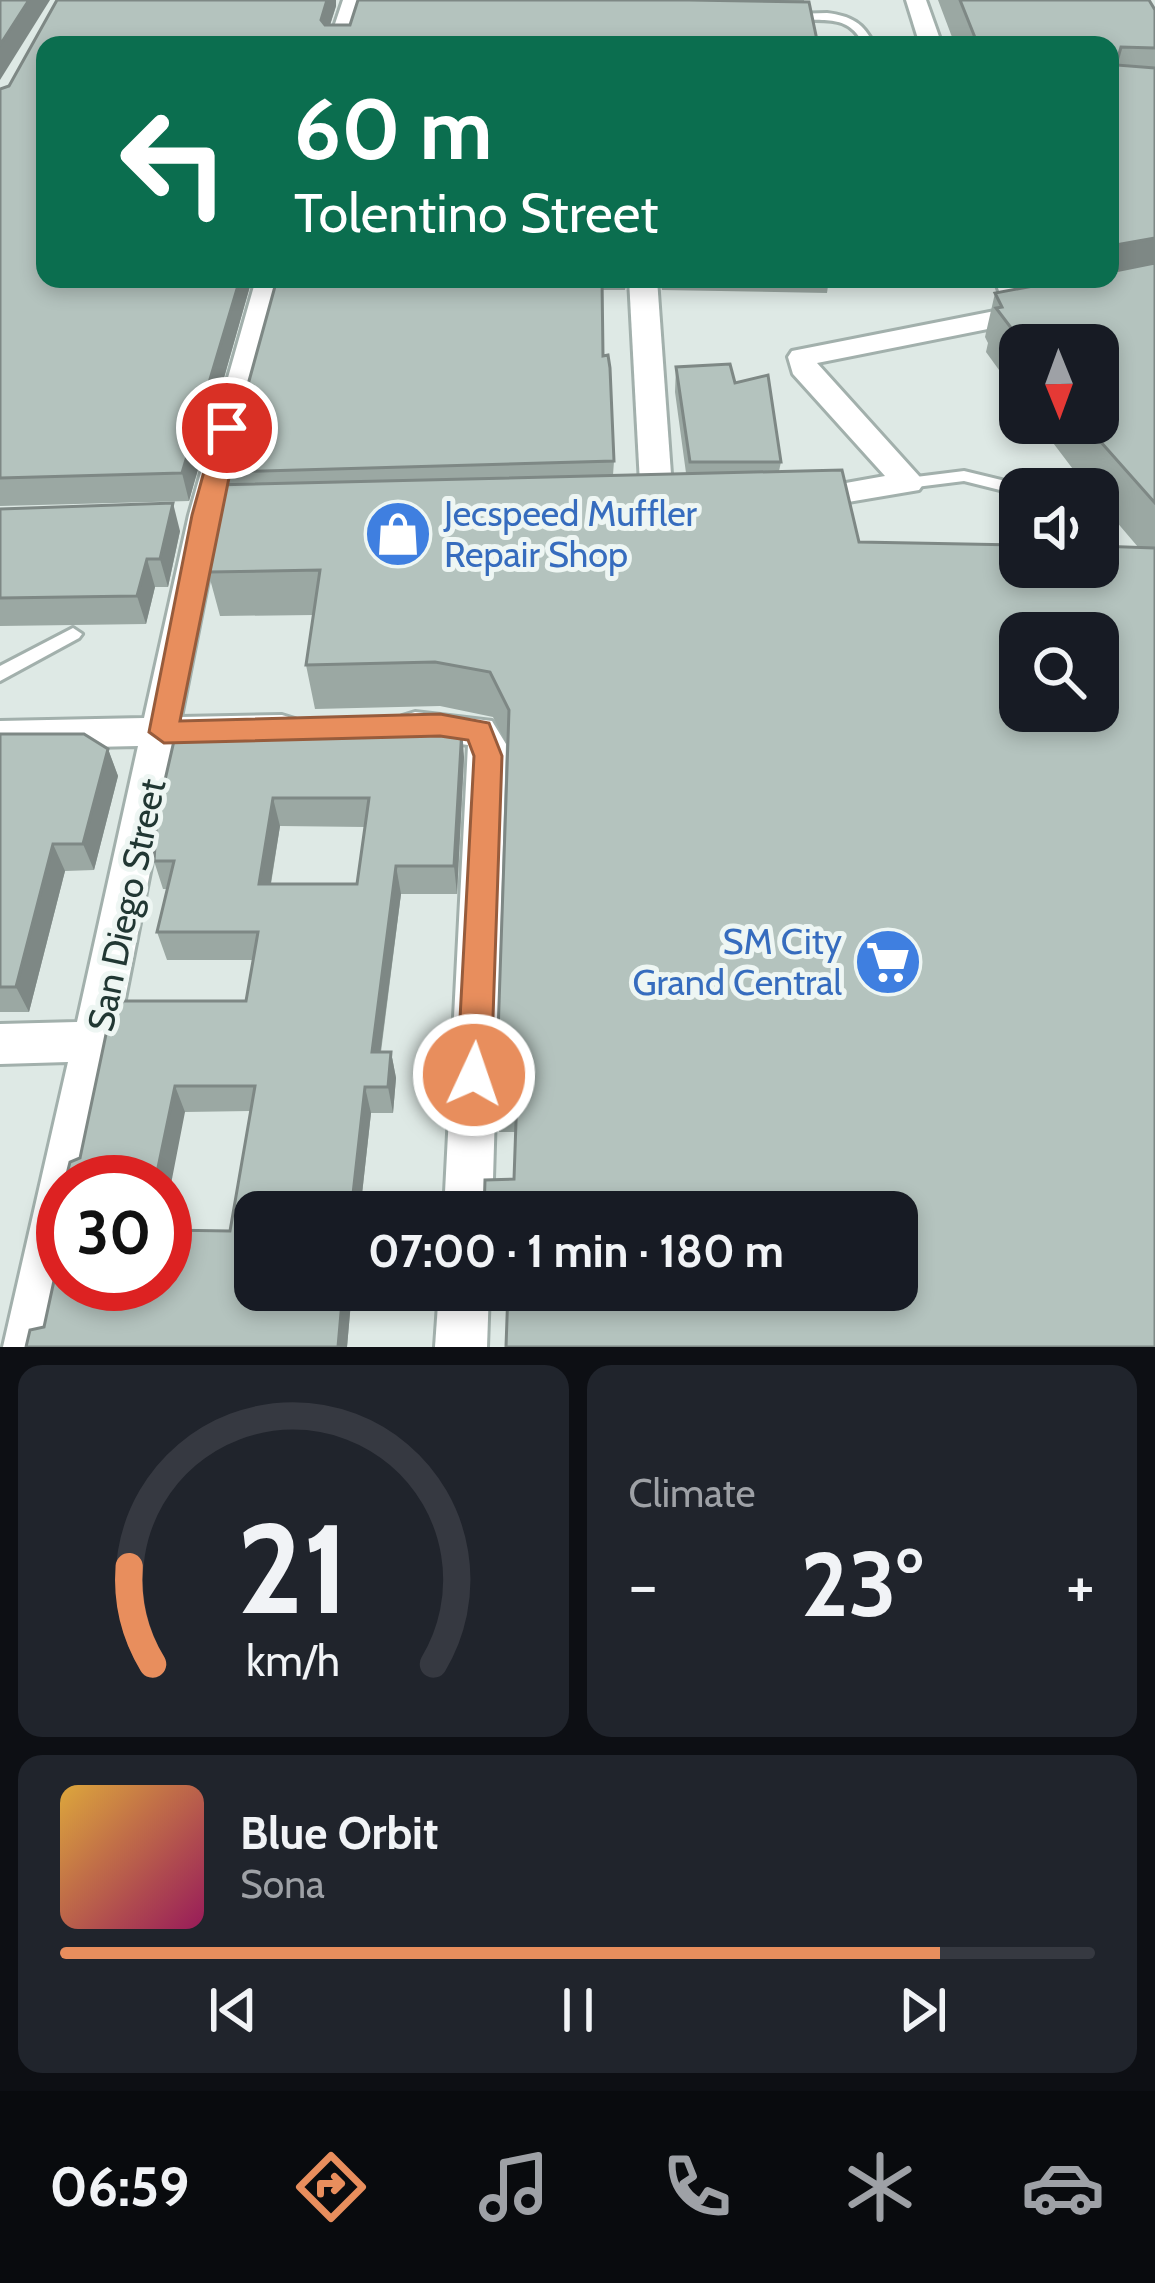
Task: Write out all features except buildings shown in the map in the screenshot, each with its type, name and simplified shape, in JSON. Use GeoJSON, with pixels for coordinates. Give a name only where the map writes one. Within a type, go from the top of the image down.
{"type":"FeatureCollection","features":[{"type":"Feature","properties":{"kind":"street"},"geometry":{"type":"LineString","coordinates":[[342,36],[353,0]]}},
{"type":"Feature","properties":{"kind":"street"},"geometry":{"type":"LineString","coordinates":[[916,0],[928,36]]}},
{"type":"Feature","properties":{"kind":"street","name":"San Diego Street"},"geometry":{"type":"LineString","coordinates":[[71,1155],[164,732],[205,515],[268,288]]}},
{"type":"Feature","properties":{"kind":"street"},"geometry":{"type":"LineString","coordinates":[[643,288],[645,502],[699,502]]}},
{"type":"Feature","properties":{"kind":"street"},"geometry":{"type":"LineString","coordinates":[[1012,288],[1020,314]]}},
{"type":"Feature","properties":{"kind":"street"},"geometry":{"type":"LineString","coordinates":[[908,484],[803,368],[802,357],[1065,307]]}},
{"type":"Feature","properties":{"kind":"street"},"geometry":{"type":"LineString","coordinates":[[761,504],[908,484]]}},
{"type":"Feature","properties":{"kind":"street"},"geometry":{"type":"LineString","coordinates":[[371,727],[479,730],[488,756],[468,1191]]}},
{"type":"Feature","properties":{"kind":"street"},"geometry":{"type":"LineString","coordinates":[[0,734],[325,728]]}},
{"type":"Feature","properties":{"kind":"street"},"geometry":{"type":"LineString","coordinates":[[0,1044],[96,1041]]}},
{"type":"Feature","properties":{"kind":"street"},"geometry":{"type":"LineString","coordinates":[[29,1347],[37,1311]]}},
{"type":"Feature","properties":{"kind":"street"},"geometry":{"type":"LineString","coordinates":[[461,1347],[463,1311]]}},
{"type":"Feature","properties":{"kind":"lane"},"geometry":{"type":"LineString","coordinates":[[773,16],[849,19],[865,36]]}},
{"type":"Feature","properties":{"kind":"lane"},"geometry":{"type":"LineString","coordinates":[[908,484],[964,476],[999,485]]}},
{"type":"Feature","properties":{"kind":"lane"},"geometry":{"type":"LineString","coordinates":[[0,674],[74,634]]}},
{"type":"Feature","properties":{"kind":"place","name":"Jecspeed Muffler Repair Shop"},"geometry":{"type":"Point","coordinates":[398,534]}},
{"type":"Feature","properties":{"kind":"place","name":"SM City Grand Central"},"geometry":{"type":"Point","coordinates":[888,962]}},
{"type":"Feature","properties":{"kind":"route"},"geometry":{"type":"LineString","coordinates":[[227,428],[205,515],[164,732],[440,725],[479,730],[488,756],[474,1075]]}}]}
